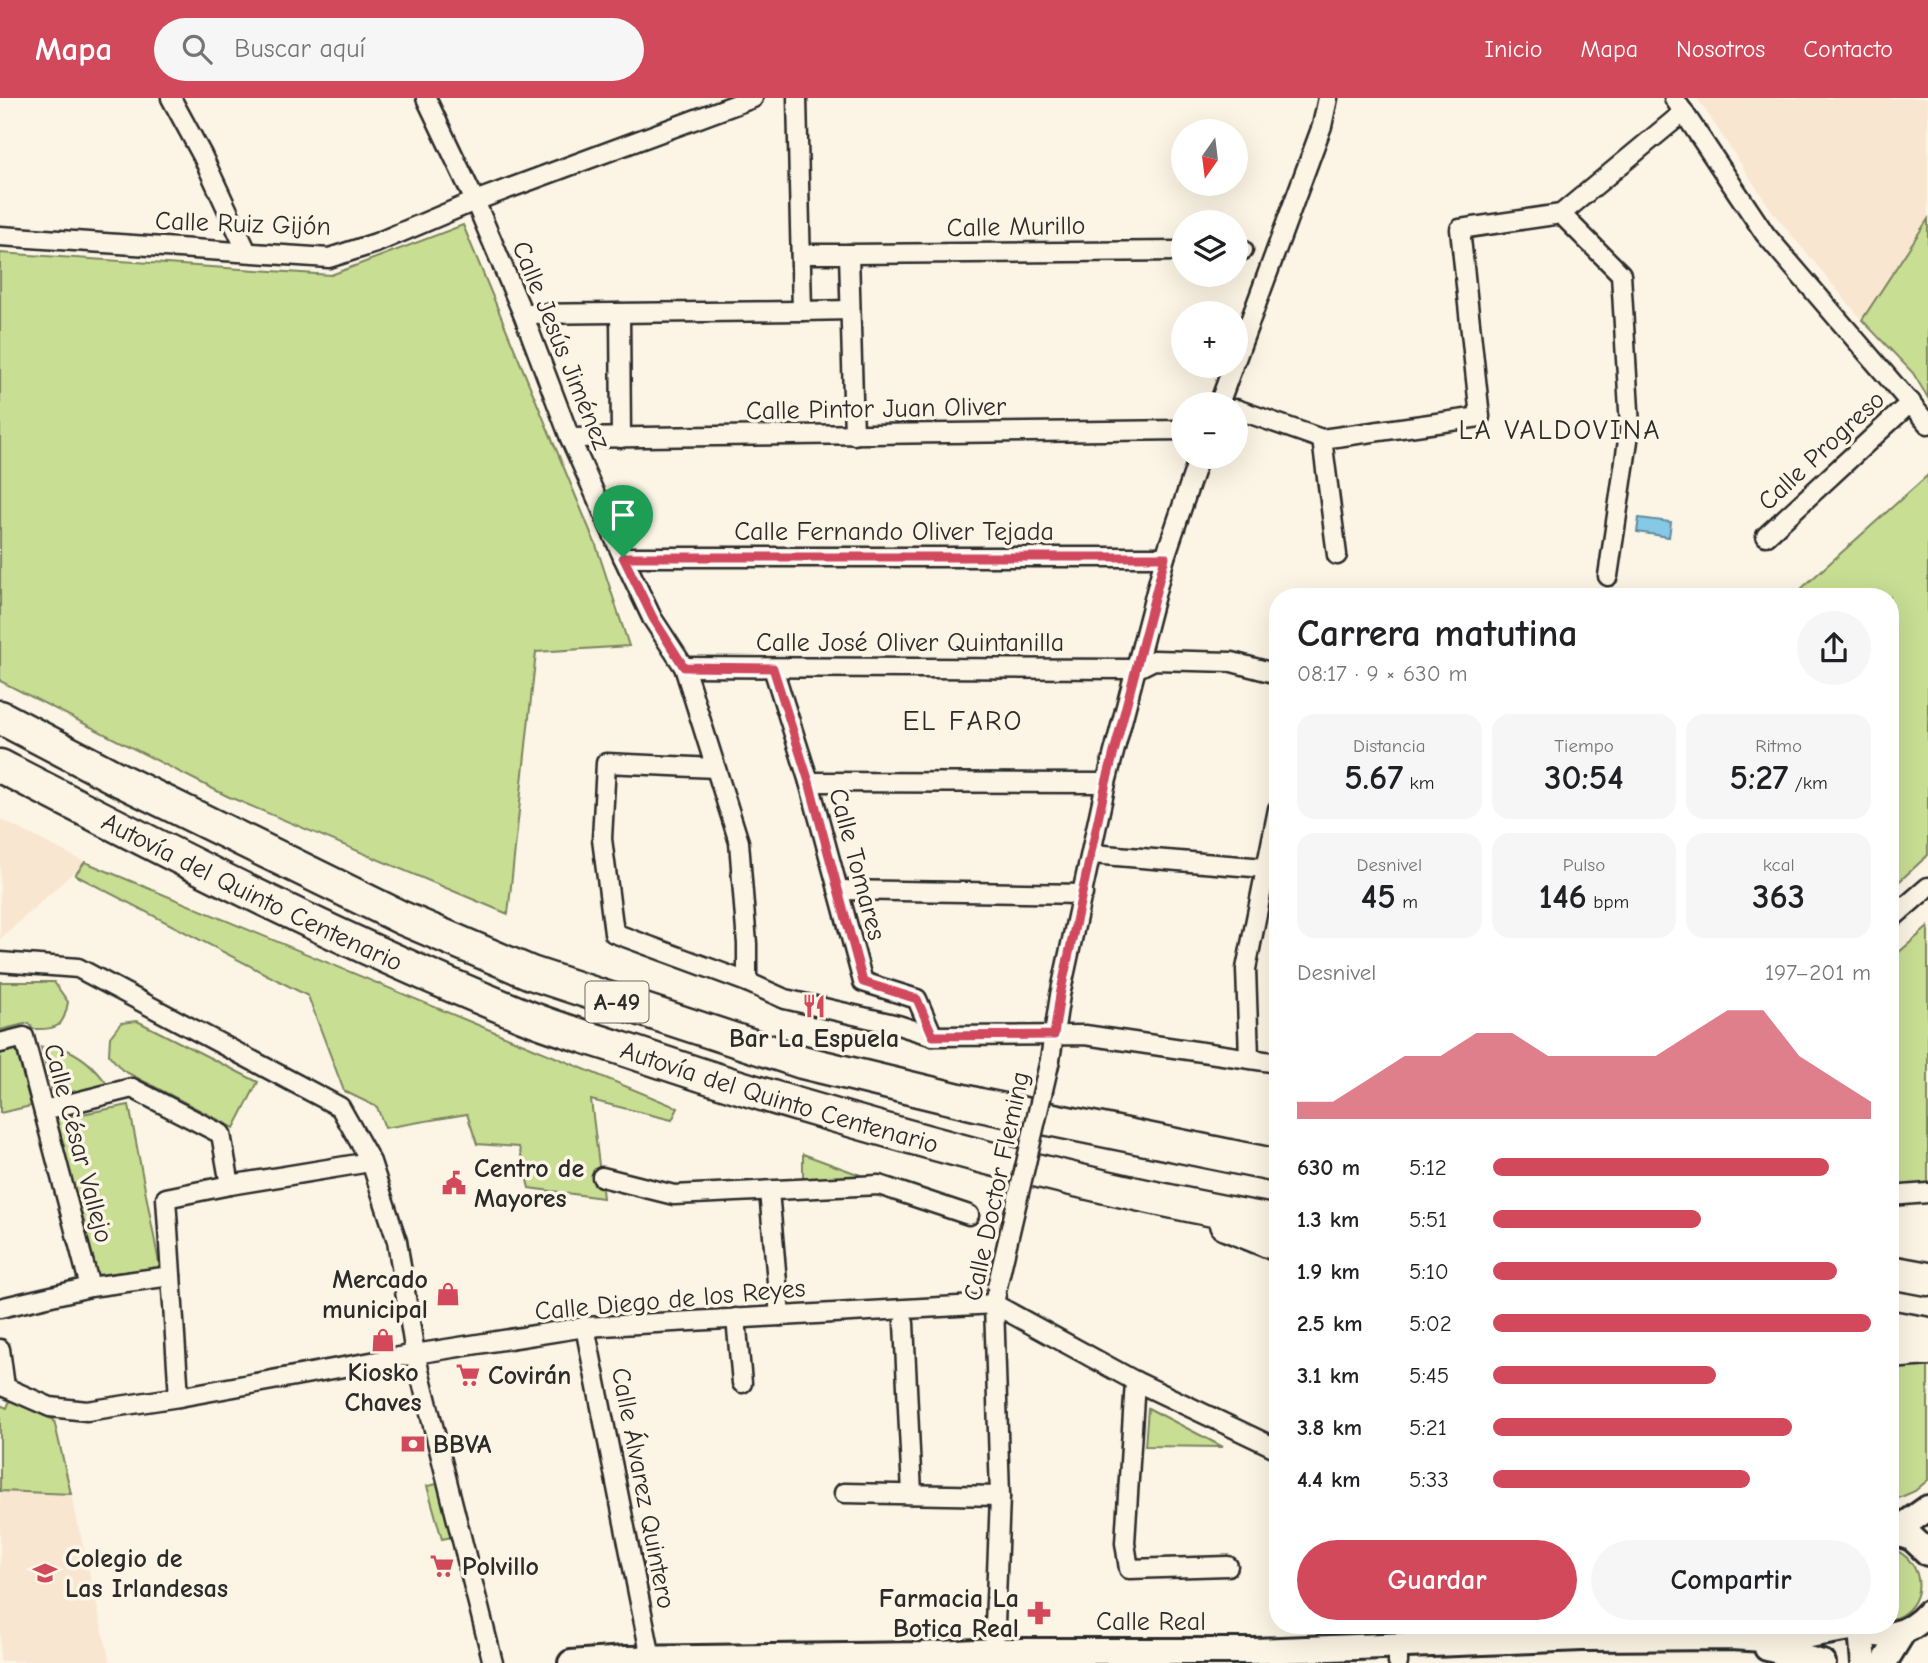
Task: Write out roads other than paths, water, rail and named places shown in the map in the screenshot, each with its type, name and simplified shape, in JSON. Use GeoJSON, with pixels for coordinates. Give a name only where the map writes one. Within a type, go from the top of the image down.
{"type":"FeatureCollection","features":[{"type":"Feature","properties":{"kind":"highway","name":"Autovía del Quinto Centenario"},"geometry":{"type":"LineString","coordinates":[[0,717],[122,781],[402,918],[543,977],[802,1062],[980,1105],[1269,1164]]}},
{"type":"Feature","properties":{"kind":"highway","name":"Autovía del Quinto Centenario"},"geometry":{"type":"LineString","coordinates":[[0,766],[202,870],[364,948],[529,1017],[753,1092],[891,1132],[1048,1174],[1190,1206],[1269,1220]]}},
{"type":"Feature","properties":{"kind":"highway"},"geometry":{"type":"LineString","coordinates":[[1190,1206],[1269,1243]]}},
{"type":"Feature","properties":{"kind":"highway"},"geometry":{"type":"LineString","coordinates":[[1899,1274],[1928,1279]]}},
{"type":"Feature","properties":{"kind":"highway"},"geometry":{"type":"LineString","coordinates":[[1899,1329],[1928,1334]]}},
{"type":"Feature","properties":{"kind":"highway"},"geometry":{"type":"LineString","coordinates":[[1899,1351],[1928,1349]]}},
{"type":"Feature","properties":{"kind":"main road"},"geometry":{"type":"LineString","coordinates":[[1899,1527],[1928,1508]]}},
{"type":"Feature","properties":{"kind":"main road"},"geometry":{"type":"LineString","coordinates":[[1899,1533],[1912,1538],[1928,1553]]}},
{"type":"Feature","properties":{"kind":"main road","name":"Calle Real"},"geometry":{"type":"LineString","coordinates":[[1899,1629],[1920,1624]]}},
{"type":"Feature","properties":{"kind":"main road"},"geometry":{"type":"LineString","coordinates":[[1884,1663],[1920,1624]]}},
{"type":"Feature","properties":{"kind":"main road","name":"Calle Real"},"geometry":{"type":"LineString","coordinates":[[571,1663],[651,1658],[751,1660],[994,1651],[1034,1657],[1254,1651],[1398,1654],[1571,1634]]}},
{"type":"Feature","properties":{"kind":"main road","name":"Calle Real"},"geometry":{"type":"LineString","coordinates":[[1660,1634],[1780,1640],[1816,1634]]}},
{"type":"Feature","properties":{"kind":"main road","name":"Calle Real"},"geometry":{"type":"LineString","coordinates":[[1724,1638],[1738,1634]]}},
{"type":"Feature","properties":{"kind":"main road"},"geometry":{"type":"LineString","coordinates":[[1859,1634],[1864,1663]]}},
{"type":"Feature","properties":{"kind":"main road"},"geometry":{"type":"LineString","coordinates":[[1724,1638],[1797,1654],[1823,1663]]}},
{"type":"Feature","properties":{"kind":"street"},"geometry":{"type":"LineString","coordinates":[[171,98],[202,155],[247,252]]}},
{"type":"Feature","properties":{"kind":"street","name":"Calle Jesús Jiménez"},"geometry":{"type":"LineString","coordinates":[[426,98],[475,201],[523,314],[570,438],[623,557],[653,618],[684,667],[739,842],[747,944],[747,982]]}},
{"type":"Feature","properties":{"kind":"street","name":"Calle Ruiz Gijón"},"geometry":{"type":"LineString","coordinates":[[0,236],[329,258],[376,243],[475,201],[753,98]]}},
{"type":"Feature","properties":{"kind":"street"},"geometry":{"type":"LineString","coordinates":[[797,98],[802,311]]}},
{"type":"Feature","properties":{"kind":"street"},"geometry":{"type":"LineString","coordinates":[[1248,326],[1322,126],[1328,98]]}},
{"type":"Feature","properties":{"kind":"street"},"geometry":{"type":"LineString","coordinates":[[1248,414],[1322,439],[1480,417],[1460,229],[1561,214],[1679,105],[1765,234],[1928,424]]}},
{"type":"Feature","properties":{"kind":"street"},"geometry":{"type":"LineString","coordinates":[[1561,214],[1620,274],[1630,427],[1608,576]]}},
{"type":"Feature","properties":{"kind":"street","name":"Calle Murillo"},"geometry":{"type":"LineString","coordinates":[[800,254],[1171,251]]}},
{"type":"Feature","properties":{"kind":"street"},"geometry":{"type":"LineString","coordinates":[[849,254],[854,435]]}},
{"type":"Feature","properties":{"kind":"street"},"geometry":{"type":"LineString","coordinates":[[523,314],[850,310]]}},
{"type":"Feature","properties":{"kind":"street"},"geometry":{"type":"LineString","coordinates":[[620,313],[621,438]]}},
{"type":"Feature","properties":{"kind":"street","name":"Calle Progreso"},"geometry":{"type":"LineString","coordinates":[[1766,536],[1911,402]]}},
{"type":"Feature","properties":{"kind":"street","name":"Calle Pintor Juan Oliver"},"geometry":{"type":"LineString","coordinates":[[570,438],[1171,430]]}},
{"type":"Feature","properties":{"kind":"street"},"geometry":{"type":"LineString","coordinates":[[1322,439],[1337,555]]}},
{"type":"Feature","properties":{"kind":"street","name":"Calle Doctor Fleming"},"geometry":{"type":"LineString","coordinates":[[994,1651],[1000,1496],[995,1296],[1050,1060],[1060,995],[1106,783],[1165,557],[1195,469]]}},
{"type":"Feature","properties":{"kind":"street","name":"Calle Fernando Oliver Tejada"},"geometry":{"type":"LineString","coordinates":[[623,557],[1165,557]]}},
{"type":"Feature","properties":{"kind":"street","name":"Calle José Oliver Quintanilla"},"geometry":{"type":"LineString","coordinates":[[684,667],[1136,669],[1154,660],[1232,662],[1269,672]]}},
{"type":"Feature","properties":{"kind":"street","name":"Calle Tomares"},"geometry":{"type":"LineString","coordinates":[[773,668],[809,782],[863,982],[917,999],[933,1036]]}},
{"type":"Feature","properties":{"kind":"street"},"geometry":{"type":"LineString","coordinates":[[715,768],[606,763],[602,839],[614,933],[747,982],[785,999],[898,1025],[933,1036],[1085,1035],[1269,1061]]}},
{"type":"Feature","properties":{"kind":"street"},"geometry":{"type":"LineString","coordinates":[[809,782],[1106,783]]}},
{"type":"Feature","properties":{"kind":"street"},"geometry":{"type":"LineString","coordinates":[[1249,1057],[1246,969],[1269,850]]}},
{"type":"Feature","properties":{"kind":"street"},"geometry":{"type":"LineString","coordinates":[[1092,854],[1265,868]]}},
{"type":"Feature","properties":{"kind":"street"},"geometry":{"type":"LineString","coordinates":[[1899,912],[1928,887]]}},
{"type":"Feature","properties":{"kind":"street"},"geometry":{"type":"LineString","coordinates":[[838,890],[1083,894]]}},
{"type":"Feature","properties":{"kind":"street"},"geometry":{"type":"LineString","coordinates":[[0,962],[78,968],[340,1107],[370,1162],[397,1241],[415,1354],[493,1663]]}},
{"type":"Feature","properties":{"kind":"street","name":"Calle César Vallejo"},"geometry":{"type":"LineString","coordinates":[[0,1043],[24,1037],[90,1287]]}},
{"type":"Feature","properties":{"kind":"street"},"geometry":{"type":"LineString","coordinates":[[44,1110],[132,1088],[221,1134],[230,1185]]}},
{"type":"Feature","properties":{"kind":"street"},"geometry":{"type":"LineString","coordinates":[[180,1397],[166,1198],[370,1162]]}},
{"type":"Feature","properties":{"kind":"street"},"geometry":{"type":"LineString","coordinates":[[602,1177],[674,1195],[879,1185],[969,1215]]}},
{"type":"Feature","properties":{"kind":"street"},"geometry":{"type":"LineString","coordinates":[[769,1191],[780,1316]]}},
{"type":"Feature","properties":{"kind":"street"},"geometry":{"type":"LineString","coordinates":[[1899,1195],[1928,1193]]}},
{"type":"Feature","properties":{"kind":"street"},"geometry":{"type":"LineString","coordinates":[[0,1308],[90,1287],[171,1276]]}},
{"type":"Feature","properties":{"kind":"street"},"geometry":{"type":"LineString","coordinates":[[995,1296],[1135,1381],[1269,1445]]}},
{"type":"Feature","properties":{"kind":"street","name":"Calle Diego de los Reyes"},"geometry":{"type":"LineString","coordinates":[[3,1386],[50,1408],[87,1410],[180,1397],[415,1354],[584,1327],[780,1316],[995,1296]]}},
{"type":"Feature","properties":{"kind":"street"},"geometry":{"type":"LineString","coordinates":[[736,1318],[742,1383]]}},
{"type":"Feature","properties":{"kind":"street"},"geometry":{"type":"LineString","coordinates":[[904,1323],[912,1494]]}},
{"type":"Feature","properties":{"kind":"street","name":"Calle Álvarez Quintero"},"geometry":{"type":"LineString","coordinates":[[584,1327],[651,1658]]}},
{"type":"Feature","properties":{"kind":"street"},"geometry":{"type":"LineString","coordinates":[[0,1349],[3,1386]]}},
{"type":"Feature","properties":{"kind":"street"},"geometry":{"type":"LineString","coordinates":[[1135,1381],[1125,1543],[1129,1569],[1228,1566]]}},
{"type":"Feature","properties":{"kind":"street"},"geometry":{"type":"LineString","coordinates":[[844,1493],[1000,1496]]}},
{"type":"Feature","properties":{"kind":"water"},"geometry":{"type":"Polygon","coordinates":[[[1639,518],[1671,522],[1669,537],[1637,532],[1639,518]]]}},
{"type":"Feature","properties":{"kind":"place","name":"Bar La Espuela"},"geometry":{"type":"Point","coordinates":[814,1006]}},
{"type":"Feature","properties":{"kind":"place","name":"Centro de Mayores"},"geometry":{"type":"Point","coordinates":[454,1183]}},
{"type":"Feature","properties":{"kind":"place","name":"Mercado municipal"},"geometry":{"type":"Point","coordinates":[448,1294]}},
{"type":"Feature","properties":{"kind":"place","name":"Kiosko Chaves"},"geometry":{"type":"Point","coordinates":[383,1340]}},
{"type":"Feature","properties":{"kind":"place","name":"Covirán"},"geometry":{"type":"Point","coordinates":[468,1375]}},
{"type":"Feature","properties":{"kind":"place","name":"BBVA"},"geometry":{"type":"Point","coordinates":[413,1444]}},
{"type":"Feature","properties":{"kind":"place","name":"Polvillo"},"geometry":{"type":"Point","coordinates":[442,1566]}},
{"type":"Feature","properties":{"kind":"place","name":"Colegio de Las Irlandesas"},"geometry":{"type":"Point","coordinates":[45,1573]}},
{"type":"Feature","properties":{"kind":"place","name":"Farmacia La Botica Real"},"geometry":{"type":"Point","coordinates":[1039,1613]}},
{"type":"Feature","properties":{"kind":"district","name":"LA VALDOVINA"},"geometry":{"type":"Point","coordinates":[1560,429]}},
{"type":"Feature","properties":{"kind":"district","name":"EL FARO"},"geometry":{"type":"Point","coordinates":[963,720]}}]}
